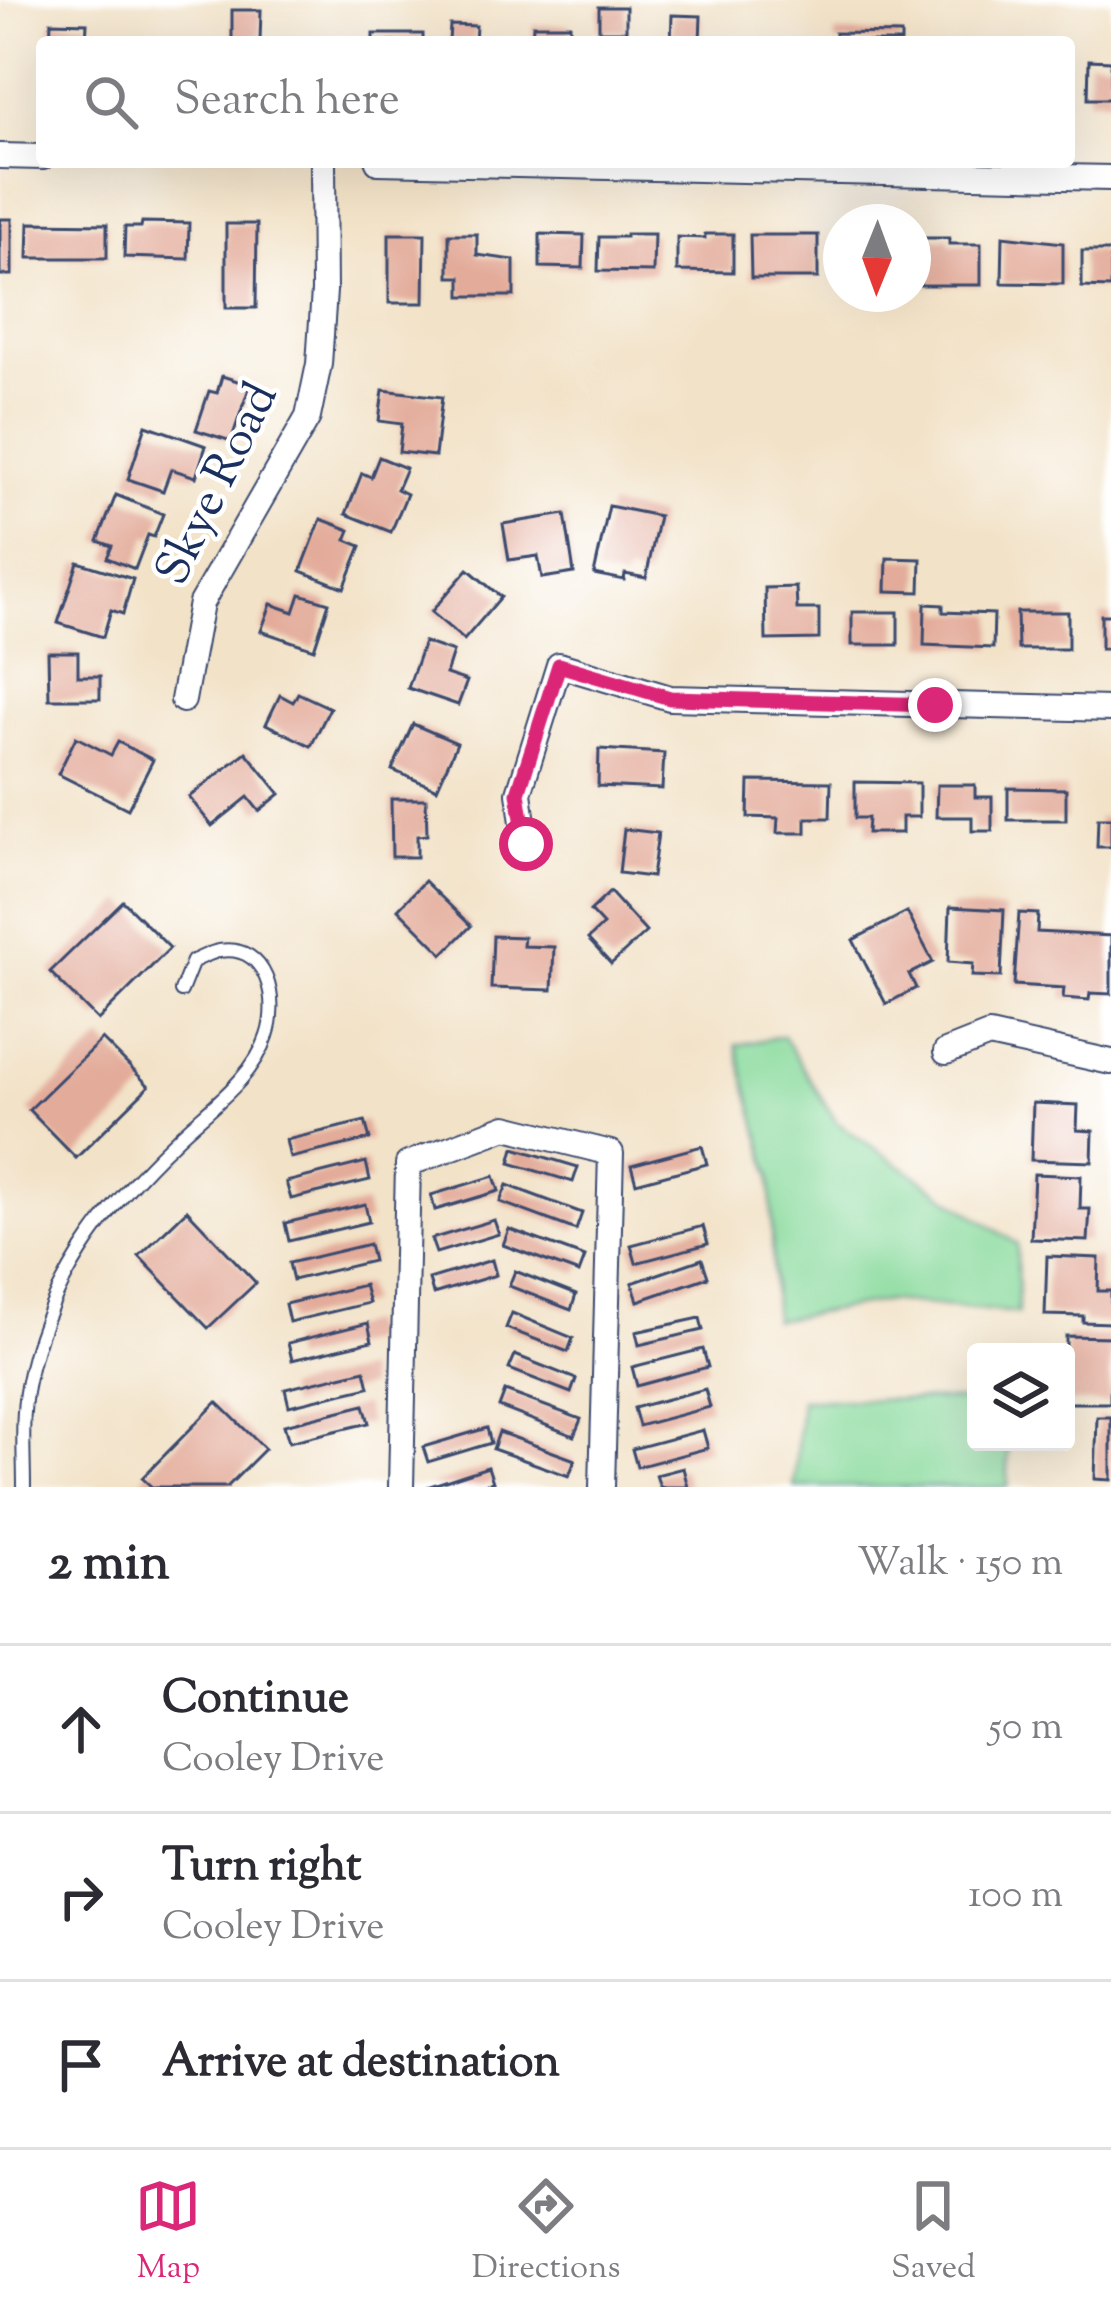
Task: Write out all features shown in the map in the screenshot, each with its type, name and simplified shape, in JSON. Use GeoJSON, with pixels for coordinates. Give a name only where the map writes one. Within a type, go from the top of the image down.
{"type":"FeatureCollection","features":[{"type":"Feature","properties":{"kind":"street"},"geometry":{"type":"LineString","coordinates":[[0,156],[36,157]]}},
{"type":"Feature","properties":{"kind":"street","name":"Skye Road"},"geometry":{"type":"LineString","coordinates":[[183,700],[201,603],[308,418],[319,364],[324,291],[323,168]]}},
{"type":"Feature","properties":{"kind":"street"},"geometry":{"type":"LineString","coordinates":[[653,168],[1111,178]]}},
{"type":"Feature","properties":{"kind":"street"},"geometry":{"type":"LineString","coordinates":[[526,844],[518,793],[559,665],[670,698],[1111,709]]}},
{"type":"Feature","properties":{"kind":"street"},"geometry":{"type":"LineString","coordinates":[[946,1052],[989,1035],[1111,1062]]}},
{"type":"Feature","properties":{"kind":"street"},"geometry":{"type":"LineString","coordinates":[[401,1487],[408,1164],[506,1127],[611,1153],[602,1487]]}},
{"type":"Feature","properties":{"kind":"lane"},"geometry":{"type":"LineString","coordinates":[[24,1487],[27,1385],[52,1302],[69,1267],[136,1177],[250,1069],[268,1035],[273,992],[262,968],[241,952],[218,951],[193,961],[181,992]]}},
{"type":"Feature","properties":{"kind":"green space"},"geometry":{"type":"Polygon","coordinates":[[[783,1036],[837,1123],[1017,1244],[1018,1313],[888,1301],[774,1320],[771,1177],[736,1045],[783,1036]]]}},
{"type":"Feature","properties":{"kind":"green space"},"geometry":{"type":"Polygon","coordinates":[[[801,1399],[967,1400],[967,1451],[1008,1451],[1008,1487],[794,1487],[801,1399]]]}},
{"type":"Feature","properties":{"kind":"building"},"geometry":{"type":"Polygon","coordinates":[[[599,7],[626,7],[626,31],[599,31],[599,7]]]}},
{"type":"Feature","properties":{"kind":"building"},"geometry":{"type":"Polygon","coordinates":[[[232,10],[261,10],[260,36],[232,36],[232,10]]]}},
{"type":"Feature","properties":{"kind":"building"},"geometry":{"type":"Polygon","coordinates":[[[672,15],[701,16],[700,36],[671,36],[672,15]]]}},
{"type":"Feature","properties":{"kind":"building"},"geometry":{"type":"Polygon","coordinates":[[[51,22],[87,23],[86,36],[50,36],[51,22]]]}},
{"type":"Feature","properties":{"kind":"building"},"geometry":{"type":"Polygon","coordinates":[[[450,25],[476,26],[475,36],[449,36],[450,25]]]}},
{"type":"Feature","properties":{"kind":"building"},"geometry":{"type":"Polygon","coordinates":[[[533,25],[570,25],[570,36],[532,36],[533,25]]]}},
{"type":"Feature","properties":{"kind":"building"},"geometry":{"type":"Polygon","coordinates":[[[835,33],[901,34],[901,36],[835,33]]]}},
{"type":"Feature","properties":{"kind":"building"},"geometry":{"type":"Polygon","coordinates":[[[373,34],[423,34],[423,36],[373,34]]]}},
{"type":"Feature","properties":{"kind":"building"},"geometry":{"type":"Polygon","coordinates":[[[1089,60],[1111,61],[1111,99],[1088,99],[1089,60]]]}},
{"type":"Feature","properties":{"kind":"building"},"geometry":{"type":"Polygon","coordinates":[[[0,219],[12,219],[12,275],[0,275],[0,219]]]}},
{"type":"Feature","properties":{"kind":"building"},"geometry":{"type":"Polygon","coordinates":[[[142,222],[189,223],[188,259],[124,257],[125,227],[141,227],[142,222]]]}},
{"type":"Feature","properties":{"kind":"building"},"geometry":{"type":"Polygon","coordinates":[[[29,223],[107,224],[107,258],[28,258],[29,223]]]}},
{"type":"Feature","properties":{"kind":"building"},"geometry":{"type":"Polygon","coordinates":[[[226,224],[257,224],[256,308],[226,308],[226,224]]]}},
{"type":"Feature","properties":{"kind":"building"},"geometry":{"type":"Polygon","coordinates":[[[389,234],[425,234],[424,303],[389,303],[389,234]]]}},
{"type":"Feature","properties":{"kind":"building"},"geometry":{"type":"Polygon","coordinates":[[[449,234],[477,234],[477,255],[514,260],[514,296],[461,296],[461,277],[449,277],[449,234]]]}},
{"type":"Feature","properties":{"kind":"building"},"geometry":{"type":"Polygon","coordinates":[[[540,234],[584,235],[583,268],[540,267],[540,234]]]}},
{"type":"Feature","properties":{"kind":"building"},"geometry":{"type":"Polygon","coordinates":[[[654,234],[653,272],[598,271],[599,237],[654,234]]]}},
{"type":"Feature","properties":{"kind":"building"},"geometry":{"type":"Polygon","coordinates":[[[705,234],[733,234],[733,272],[677,271],[677,237],[705,238],[705,234]]]}},
{"type":"Feature","properties":{"kind":"building"},"geometry":{"type":"Polygon","coordinates":[[[750,235],[818,235],[818,278],[751,278],[750,235]]]}},
{"type":"Feature","properties":{"kind":"building"},"geometry":{"type":"Polygon","coordinates":[[[1003,236],[1063,243],[1063,284],[1002,283],[1003,236]]]}},
{"type":"Feature","properties":{"kind":"building"},"geometry":{"type":"Polygon","coordinates":[[[931,238],[949,238],[949,244],[981,244],[981,285],[931,285],[931,238]]]}},
{"type":"Feature","properties":{"kind":"building"},"geometry":{"type":"Polygon","coordinates":[[[1082,251],[1111,251],[1111,288],[1082,287],[1082,251]]]}},
{"type":"Feature","properties":{"kind":"building"},"geometry":{"type":"Polygon","coordinates":[[[222,376],[250,385],[231,441],[196,430],[209,391],[217,393],[222,376]]]}},
{"type":"Feature","properties":{"kind":"building"},"geometry":{"type":"Polygon","coordinates":[[[383,390],[442,397],[435,456],[399,452],[402,424],[379,421],[383,390]]]}},
{"type":"Feature","properties":{"kind":"building"},"geometry":{"type":"Polygon","coordinates":[[[146,425],[206,446],[196,477],[171,469],[163,491],[128,479],[146,425]]]}},
{"type":"Feature","properties":{"kind":"building"},"geometry":{"type":"Polygon","coordinates":[[[379,457],[406,468],[397,489],[407,494],[391,532],[346,514],[362,473],[371,477],[379,457]]]}},
{"type":"Feature","properties":{"kind":"building"},"geometry":{"type":"Polygon","coordinates":[[[116,495],[163,514],[154,537],[148,535],[135,569],[107,558],[112,546],[98,541],[116,495]]]}},
{"type":"Feature","properties":{"kind":"building"},"geometry":{"type":"Polygon","coordinates":[[[609,506],[659,516],[646,578],[625,574],[624,580],[594,574],[609,506]]]}},
{"type":"Feature","properties":{"kind":"building"},"geometry":{"type":"Polygon","coordinates":[[[565,514],[574,573],[542,578],[538,556],[509,560],[503,524],[565,514]]]}},
{"type":"Feature","properties":{"kind":"building"},"geometry":{"type":"Polygon","coordinates":[[[321,519],[350,530],[346,540],[361,546],[344,588],[301,571],[321,519]]]}},
{"type":"Feature","properties":{"kind":"building"},"geometry":{"type":"Polygon","coordinates":[[[887,558],[921,559],[920,592],[886,591],[887,558]]]}},
{"type":"Feature","properties":{"kind":"building"},"geometry":{"type":"Polygon","coordinates":[[[78,562],[133,579],[123,614],[111,610],[103,637],[58,623],[78,562]]]}},
{"type":"Feature","properties":{"kind":"building"},"geometry":{"type":"Polygon","coordinates":[[[468,569],[501,597],[464,640],[431,612],[468,569]]]}},
{"type":"Feature","properties":{"kind":"building"},"geometry":{"type":"Polygon","coordinates":[[[796,587],[797,609],[819,609],[819,639],[766,640],[765,588],[796,587]]]}},
{"type":"Feature","properties":{"kind":"building"},"geometry":{"type":"Polygon","coordinates":[[[300,594],[329,603],[314,649],[261,631],[271,604],[294,612],[300,594]]]}},
{"type":"Feature","properties":{"kind":"building"},"geometry":{"type":"Polygon","coordinates":[[[925,604],[943,605],[943,612],[994,614],[993,648],[924,645],[925,604]]]}},
{"type":"Feature","properties":{"kind":"building"},"geometry":{"type":"Polygon","coordinates":[[[852,612],[898,612],[898,645],[852,645],[852,612]]]}},
{"type":"Feature","properties":{"kind":"building"},"geometry":{"type":"Polygon","coordinates":[[[1017,612],[1068,612],[1068,649],[1018,649],[1017,612]]]}},
{"type":"Feature","properties":{"kind":"building"},"geometry":{"type":"Polygon","coordinates":[[[1101,615],[1111,615],[1111,649],[1101,649],[1101,615]]]}},
{"type":"Feature","properties":{"kind":"building"},"geometry":{"type":"Polygon","coordinates":[[[424,642],[453,652],[446,674],[467,681],[458,705],[408,688],[424,642]]]}},
{"type":"Feature","properties":{"kind":"building"},"geometry":{"type":"Polygon","coordinates":[[[48,652],[78,652],[78,676],[100,676],[100,699],[49,699],[48,652]]]}},
{"type":"Feature","properties":{"kind":"building"},"geometry":{"type":"Polygon","coordinates":[[[298,693],[330,708],[311,746],[266,724],[280,695],[293,702],[298,693]]]}},
{"type":"Feature","properties":{"kind":"building"},"geometry":{"type":"Polygon","coordinates":[[[413,724],[457,743],[437,789],[392,770],[413,724]]]}},
{"type":"Feature","properties":{"kind":"building"},"geometry":{"type":"Polygon","coordinates":[[[76,737],[111,755],[118,742],[153,760],[128,809],[58,774],[76,737]]]}},
{"type":"Feature","properties":{"kind":"building"},"geometry":{"type":"Polygon","coordinates":[[[599,749],[664,753],[662,789],[598,786],[599,749]]]}},
{"type":"Feature","properties":{"kind":"building"},"geometry":{"type":"Polygon","coordinates":[[[246,752],[280,794],[259,811],[248,797],[212,826],[189,797],[246,752]]]}},
{"type":"Feature","properties":{"kind":"building"},"geometry":{"type":"Polygon","coordinates":[[[749,781],[831,782],[830,818],[806,818],[806,833],[777,833],[778,818],[748,817],[749,781]]]}},
{"type":"Feature","properties":{"kind":"building"},"geometry":{"type":"Polygon","coordinates":[[[855,782],[919,783],[919,817],[902,817],[902,833],[867,833],[868,818],[855,818],[855,782]]]}},
{"type":"Feature","properties":{"kind":"building"},"geometry":{"type":"Polygon","coordinates":[[[937,785],[975,785],[975,797],[992,797],[992,831],[972,831],[972,817],[936,817],[937,785]]]}},
{"type":"Feature","properties":{"kind":"building"},"geometry":{"type":"Polygon","coordinates":[[[1008,788],[1066,789],[1066,820],[1008,820],[1008,788]]]}},
{"type":"Feature","properties":{"kind":"building"},"geometry":{"type":"Polygon","coordinates":[[[391,799],[426,799],[427,835],[417,836],[417,857],[392,857],[391,799]]]}},
{"type":"Feature","properties":{"kind":"building"},"geometry":{"type":"Polygon","coordinates":[[[1098,818],[1111,818],[1111,847],[1097,847],[1098,818]]]}},
{"type":"Feature","properties":{"kind":"building"},"geometry":{"type":"Polygon","coordinates":[[[624,829],[658,833],[652,877],[619,873],[624,829]]]}},
{"type":"Feature","properties":{"kind":"building"},"geometry":{"type":"Polygon","coordinates":[[[425,881],[471,926],[443,954],[398,909],[425,881]]]}},
{"type":"Feature","properties":{"kind":"building"},"geometry":{"type":"Polygon","coordinates":[[[610,892],[646,932],[611,964],[588,939],[603,925],[590,911],[610,892]]]}},
{"type":"Feature","properties":{"kind":"building"},"geometry":{"type":"Polygon","coordinates":[[[123,901],[170,948],[98,1020],[50,972],[123,901]]]}},
{"type":"Feature","properties":{"kind":"building"},"geometry":{"type":"Polygon","coordinates":[[[950,907],[1004,910],[1001,977],[972,976],[973,964],[948,962],[950,907]]]}},
{"type":"Feature","properties":{"kind":"building"},"geometry":{"type":"Polygon","coordinates":[[[907,912],[933,962],[909,974],[916,988],[886,1004],[853,940],[907,912]]]}},
{"type":"Feature","properties":{"kind":"building"},"geometry":{"type":"Polygon","coordinates":[[[1019,913],[1038,914],[1037,932],[1111,936],[1111,994],[1090,993],[1089,1000],[1063,998],[1064,988],[1014,985],[1019,913]]]}},
{"type":"Feature","properties":{"kind":"building"},"geometry":{"type":"Polygon","coordinates":[[[493,936],[524,937],[523,946],[554,947],[552,990],[491,988],[493,936]]]}},
{"type":"Feature","properties":{"kind":"building"},"geometry":{"type":"Polygon","coordinates":[[[102,1039],[149,1086],[76,1158],[29,1110],[102,1039]]]}},
{"type":"Feature","properties":{"kind":"building"},"geometry":{"type":"Polygon","coordinates":[[[1033,1103],[1078,1105],[1077,1130],[1093,1131],[1092,1162],[1031,1160],[1033,1103]]]}},
{"type":"Feature","properties":{"kind":"building"},"geometry":{"type":"Polygon","coordinates":[[[365,1121],[370,1139],[290,1158],[286,1140],[365,1121]]]}},
{"type":"Feature","properties":{"kind":"building"},"geometry":{"type":"Polygon","coordinates":[[[702,1146],[707,1164],[636,1183],[631,1165],[702,1146]]]}},
{"type":"Feature","properties":{"kind":"building"},"geometry":{"type":"Polygon","coordinates":[[[514,1148],[578,1167],[573,1182],[510,1163],[514,1148]]]}},
{"type":"Feature","properties":{"kind":"building"},"geometry":{"type":"Polygon","coordinates":[[[366,1162],[370,1180],[291,1199],[286,1182],[366,1162]]]}},
{"type":"Feature","properties":{"kind":"building"},"geometry":{"type":"Polygon","coordinates":[[[1034,1174],[1081,1176],[1080,1209],[1090,1209],[1088,1241],[1031,1239],[1034,1174]]]}},
{"type":"Feature","properties":{"kind":"building"},"geometry":{"type":"Polygon","coordinates":[[[494,1176],[499,1191],[435,1210],[431,1195],[494,1176]]]}},
{"type":"Feature","properties":{"kind":"building"},"geometry":{"type":"Polygon","coordinates":[[[507,1185],[582,1213],[576,1230],[500,1202],[507,1185]]]}},
{"type":"Feature","properties":{"kind":"building"},"geometry":{"type":"Polygon","coordinates":[[[365,1204],[369,1222],[289,1241],[285,1223],[365,1204]]]}},
{"type":"Feature","properties":{"kind":"building"},"geometry":{"type":"Polygon","coordinates":[[[187,1210],[256,1283],[208,1328],[139,1256],[187,1210]]]}},
{"type":"Feature","properties":{"kind":"building"},"geometry":{"type":"Polygon","coordinates":[[[494,1220],[499,1234],[436,1253],[431,1239],[494,1220]]]}},
{"type":"Feature","properties":{"kind":"building"},"geometry":{"type":"Polygon","coordinates":[[[703,1226],[708,1244],[636,1263],[631,1245],[703,1226]]]}},
{"type":"Feature","properties":{"kind":"building"},"geometry":{"type":"Polygon","coordinates":[[[509,1229],[585,1257],[579,1273],[503,1245],[509,1229]]]}},
{"type":"Feature","properties":{"kind":"building"},"geometry":{"type":"Polygon","coordinates":[[[369,1244],[373,1261],[293,1280],[289,1263],[369,1244]]]}},
{"type":"Feature","properties":{"kind":"building"},"geometry":{"type":"Polygon","coordinates":[[[1047,1256],[1099,1258],[1098,1291],[1111,1291],[1111,1323],[1045,1315],[1047,1256]]]}},
{"type":"Feature","properties":{"kind":"building"},"geometry":{"type":"Polygon","coordinates":[[[702,1259],[708,1277],[638,1301],[632,1283],[702,1259]]]}},
{"type":"Feature","properties":{"kind":"building"},"geometry":{"type":"Polygon","coordinates":[[[492,1260],[496,1275],[433,1294],[429,1279],[492,1260]]]}},
{"type":"Feature","properties":{"kind":"building"},"geometry":{"type":"Polygon","coordinates":[[[515,1271],[576,1295],[571,1310],[509,1286],[515,1271]]]}},
{"type":"Feature","properties":{"kind":"building"},"geometry":{"type":"Polygon","coordinates":[[[364,1285],[369,1303],[289,1322],[285,1304],[364,1285]]]}},
{"type":"Feature","properties":{"kind":"building"},"geometry":{"type":"Polygon","coordinates":[[[512,1313],[573,1338],[568,1352],[506,1328],[512,1313]]]}},
{"type":"Feature","properties":{"kind":"building"},"geometry":{"type":"Polygon","coordinates":[[[700,1318],[703,1330],[639,1345],[636,1332],[700,1318]]]}},
{"type":"Feature","properties":{"kind":"building"},"geometry":{"type":"Polygon","coordinates":[[[368,1323],[372,1341],[292,1360],[288,1343],[368,1323]]]}},
{"type":"Feature","properties":{"kind":"building"},"geometry":{"type":"Polygon","coordinates":[[[1066,1336],[1111,1337],[1110,1403],[1075,1403],[1075,1343],[1066,1343],[1066,1336]]]}},
{"type":"Feature","properties":{"kind":"building"},"geometry":{"type":"Polygon","coordinates":[[[703,1349],[708,1367],[637,1386],[632,1367],[703,1349]]]}},
{"type":"Feature","properties":{"kind":"building"},"geometry":{"type":"Polygon","coordinates":[[[515,1355],[576,1379],[571,1393],[509,1369],[515,1355]]]}},
{"type":"Feature","properties":{"kind":"building"},"geometry":{"type":"Polygon","coordinates":[[[365,1370],[369,1387],[289,1406],[285,1389],[365,1370]]]}},
{"type":"Feature","properties":{"kind":"building"},"geometry":{"type":"Polygon","coordinates":[[[705,1389],[710,1407],[639,1426],[634,1408],[705,1389]]]}},
{"type":"Feature","properties":{"kind":"building"},"geometry":{"type":"Polygon","coordinates":[[[505,1391],[581,1419],[574,1436],[499,1407],[505,1391]]]}},
{"type":"Feature","properties":{"kind":"building"},"geometry":{"type":"Polygon","coordinates":[[[217,1402],[265,1449],[227,1487],[152,1487],[142,1478],[217,1402]]]}},
{"type":"Feature","properties":{"kind":"building"},"geometry":{"type":"Polygon","coordinates":[[[364,1405],[369,1423],[289,1442],[284,1425],[364,1405]]]}},
{"type":"Feature","properties":{"kind":"building"},"geometry":{"type":"Polygon","coordinates":[[[1097,1417],[1111,1417],[1111,1480],[1095,1479],[1097,1417]]]}},
{"type":"Feature","properties":{"kind":"building"},"geometry":{"type":"Polygon","coordinates":[[[487,1428],[491,1443],[428,1462],[423,1447],[487,1428]]]}},
{"type":"Feature","properties":{"kind":"building"},"geometry":{"type":"Polygon","coordinates":[[[703,1430],[708,1448],[637,1467],[632,1449],[703,1430]]]}},
{"type":"Feature","properties":{"kind":"building"},"geometry":{"type":"Polygon","coordinates":[[[499,1432],[575,1460],[569,1476],[493,1449],[499,1432]]]}},
{"type":"Feature","properties":{"kind":"building"},"geometry":{"type":"Polygon","coordinates":[[[488,1467],[493,1482],[476,1487],[427,1487],[488,1467]]]}},
{"type":"Feature","properties":{"kind":"building"},"geometry":{"type":"Polygon","coordinates":[[[683,1468],[688,1487],[660,1487],[656,1475],[683,1468]]]}},
{"type":"Feature","properties":{"kind":"route"},"geometry":{"type":"LineString","coordinates":[[526,844],[518,793],[559,665],[670,698],[935,705]]}}]}
